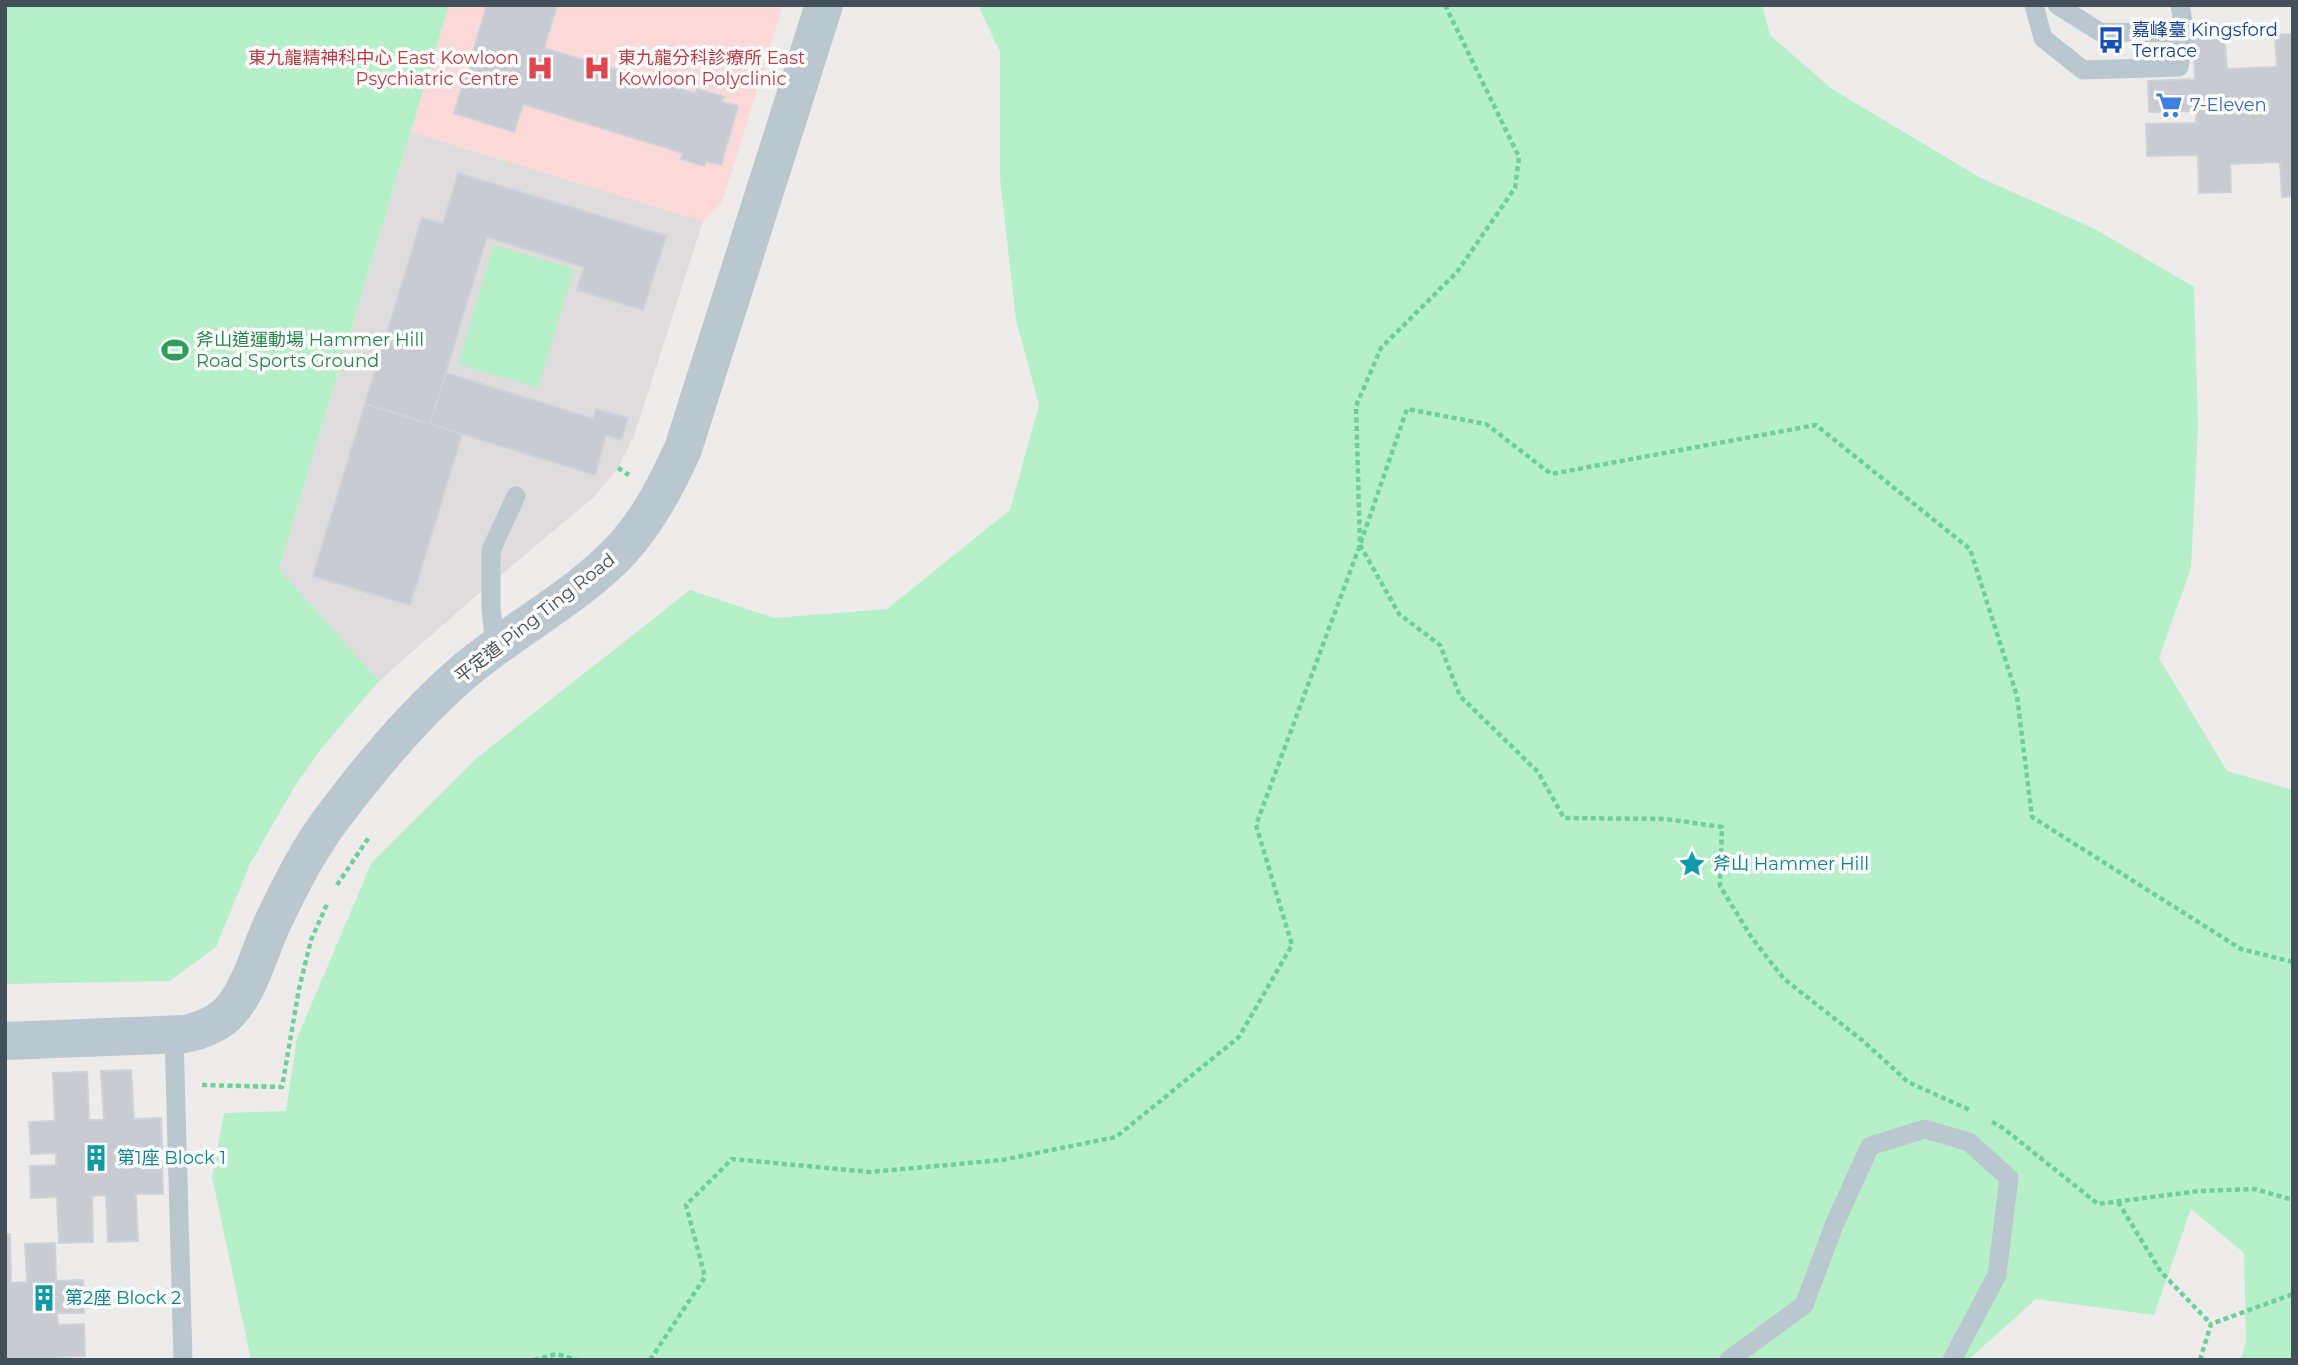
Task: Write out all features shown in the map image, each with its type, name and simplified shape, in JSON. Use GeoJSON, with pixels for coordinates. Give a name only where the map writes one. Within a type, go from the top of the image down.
{"type":"FeatureCollection","features":[{"type":"Feature","properties":{"kind":"street","name":"平定道 Ping Ting Road"},"geometry":{"type":"LineString","coordinates":[[5,1041],[174,1035],[199,1031],[224,1017],[242,995],[272,924],[300,868],[333,816],[372,767],[414,719],[460,675],[583,583],[613,557],[647,518],[683,449],[824,5]]}},
{"type":"Feature","properties":{"kind":"lane"},"geometry":{"type":"LineString","coordinates":[[2034,5],[2043,38],[2082,70],[2179,67],[2185,33],[2180,5]]}},
{"type":"Feature","properties":{"kind":"lane"},"geometry":{"type":"LineString","coordinates":[[2057,5],[2100,32],[2185,33]]}},
{"type":"Feature","properties":{"kind":"lane"},"geometry":{"type":"LineString","coordinates":[[495,647],[491,608],[491,550],[516,496]]}},
{"type":"Feature","properties":{"kind":"lane"},"geometry":{"type":"LineString","coordinates":[[174,1035],[183,1360]]}},
{"type":"Feature","properties":{"kind":"lane"},"geometry":{"type":"LineString","coordinates":[[1729,1360],[1804,1305],[1835,1223],[1870,1146],[1925,1129],[1969,1142],[2009,1178],[1997,1275],[1952,1360]]}},
{"type":"Feature","properties":{"kind":"path"},"geometry":{"type":"LineString","coordinates":[[1445,5],[1520,157],[1515,188],[1457,272],[1381,348],[1356,406],[1360,545],[1399,614],[1440,645],[1460,696],[1538,772],[1564,818],[1666,819],[1721,827],[1720,886],[1752,938],[1784,979],[1862,1040],[1908,1082],[2003,1128],[2098,1204],[2199,1191],[2255,1189],[2293,1200]]}},
{"type":"Feature","properties":{"kind":"path"},"geometry":{"type":"LineString","coordinates":[[650,1360],[705,1277],[686,1205],[732,1159],[870,1172],[1002,1160],[1116,1137],[1239,1037],[1292,945],[1256,825],[1360,545],[1407,409],[1486,424],[1551,474],[1816,425],[1970,549],[2017,696],[2032,817],[2241,949],[2293,962]]}},
{"type":"Feature","properties":{"kind":"path"},"geometry":{"type":"LineString","coordinates":[[2118,1202],[2161,1272],[2211,1324]]}},
{"type":"Feature","properties":{"kind":"path"},"geometry":{"type":"LineString","coordinates":[[2211,1324],[2293,1294]]}},
{"type":"Feature","properties":{"kind":"path"},"geometry":{"type":"LineString","coordinates":[[2200,1360],[2211,1324]]}},
{"type":"Feature","properties":{"kind":"path"},"geometry":{"type":"LineString","coordinates":[[534,1360],[557,1354],[577,1360]]}},
{"type":"Feature","properties":{"kind":"shaded area","name":"東九龍分科診療所 East Kowloon Polyclinic"},"geometry":{"type":"Polygon","coordinates":[[[449,5],[783,5],[722,203],[703,221],[411,132],[449,5]]]}},
{"type":"Feature","properties":{"kind":"shaded area"},"geometry":{"type":"Polygon","coordinates":[[[411,132],[703,221],[635,433],[618,468],[594,497],[379,681],[279,569],[411,132]]]}},
{"type":"Feature","properties":{"kind":"green space","name":"斧山道運動場 Hammer Hill Road Sports Ground"},"geometry":{"type":"Polygon","coordinates":[[[5,5],[449,5],[279,569],[379,681],[320,750],[295,786],[250,864],[216,947],[170,981],[5,984],[5,5]]]}},
{"type":"Feature","properties":{"kind":"green space"},"geometry":{"type":"Polygon","coordinates":[[[978,5],[1762,5],[1770,35],[1832,89],[1979,177],[2095,229],[2194,287],[2198,426],[2191,568],[2159,658],[2227,771],[2293,790],[2293,1360],[2241,1360],[2246,1341],[2244,1253],[2191,1209],[2154,1315],[2036,1299],[1968,1360],[251,1360],[212,1177],[224,1113],[286,1111],[297,1038],[372,862],[478,757],[690,590],[774,618],[887,609],[1010,510],[1039,405],[1016,320],[1000,178],[1000,52],[978,5]]]}},
{"type":"Feature","properties":{"kind":"green space"},"geometry":{"type":"Polygon","coordinates":[[[494,245],[574,269],[538,388],[458,364],[494,245]]]}},
{"type":"Feature","properties":{"kind":"building","name":"東九龍精神科中心 East Kowloon Psychiatric Centre"},"geometry":{"type":"Polygon","coordinates":[[[487,5],[557,5],[544,48],[696,94],[697,89],[724,97],[722,102],[738,106],[721,165],[706,161],[704,166],[681,159],[683,153],[523,104],[514,132],[454,113],[487,5]]]}},
{"type":"Feature","properties":{"kind":"building"},"geometry":{"type":"Polygon","coordinates":[[[2224,30],[2227,69],[2277,67],[2275,35],[2293,34],[2293,196],[2282,197],[2280,162],[2230,164],[2231,192],[2199,193],[2198,155],[2147,156],[2146,124],[2196,123],[2196,111],[2149,112],[2148,81],[2195,79],[2193,31],[2224,30]]]}},
{"type":"Feature","properties":{"kind":"building"},"geometry":{"type":"Polygon","coordinates":[[[458,173],[666,236],[643,310],[577,290],[584,267],[487,237],[430,424],[365,404],[422,218],[443,224],[458,173]]]}},
{"type":"Feature","properties":{"kind":"building"},"geometry":{"type":"Polygon","coordinates":[[[446,373],[594,419],[596,409],[628,418],[621,440],[606,435],[595,475],[430,424],[446,373]]]}},
{"type":"Feature","properties":{"kind":"building"},"geometry":{"type":"Polygon","coordinates":[[[365,404],[462,434],[410,605],[313,576],[365,404]]]}},
{"type":"Feature","properties":{"kind":"building","name":"第1座 Block 1"},"geometry":{"type":"Polygon","coordinates":[[[131,1070],[134,1119],[161,1118],[162,1150],[136,1151],[136,1162],[162,1161],[163,1194],[136,1194],[138,1241],[108,1242],[106,1195],[92,1196],[93,1242],[59,1243],[57,1197],[31,1198],[30,1166],[56,1165],[56,1153],[31,1154],[29,1122],[55,1121],[53,1073],[87,1072],[89,1120],[104,1120],[101,1071],[131,1070]]]}},
{"type":"Feature","properties":{"kind":"building","name":"第2座 Block 2"},"geometry":{"type":"Polygon","coordinates":[[[5,1234],[10,1234],[11,1283],[27,1282],[25,1244],[55,1243],[56,1281],[83,1280],[84,1313],[57,1313],[58,1325],[84,1324],[85,1356],[58,1357],[58,1360],[5,1360],[5,1234]]]}},
{"type":"Feature","properties":{"kind":"place","name":"嘉峰臺 Kingsford Terrace"},"geometry":{"type":"Point","coordinates":[2111,40]}},
{"type":"Feature","properties":{"kind":"place","name":"東九龍精神科中心 East Kowloon Psychiatric Centre"},"geometry":{"type":"Point","coordinates":[540,68]}},
{"type":"Feature","properties":{"kind":"place","name":"東九龍分科診療所 East Kowloon Polyclinic"},"geometry":{"type":"Point","coordinates":[597,68]}},
{"type":"Feature","properties":{"kind":"place","name":"7-Eleven"},"geometry":{"type":"Point","coordinates":[2169,105]}},
{"type":"Feature","properties":{"kind":"place","name":"斧山道運動場 Hammer Hill Road Sports Ground"},"geometry":{"type":"Point","coordinates":[175,350]}},
{"type":"Feature","properties":{"kind":"place","name":"斧山 Hammer Hill"},"geometry":{"type":"Point","coordinates":[1692,864]}},
{"type":"Feature","properties":{"kind":"place","name":"第1座 Block 1"},"geometry":{"type":"Point","coordinates":[96,1158]}},
{"type":"Feature","properties":{"kind":"place","name":"第2座 Block 2"},"geometry":{"type":"Point","coordinates":[44,1298]}}]}
